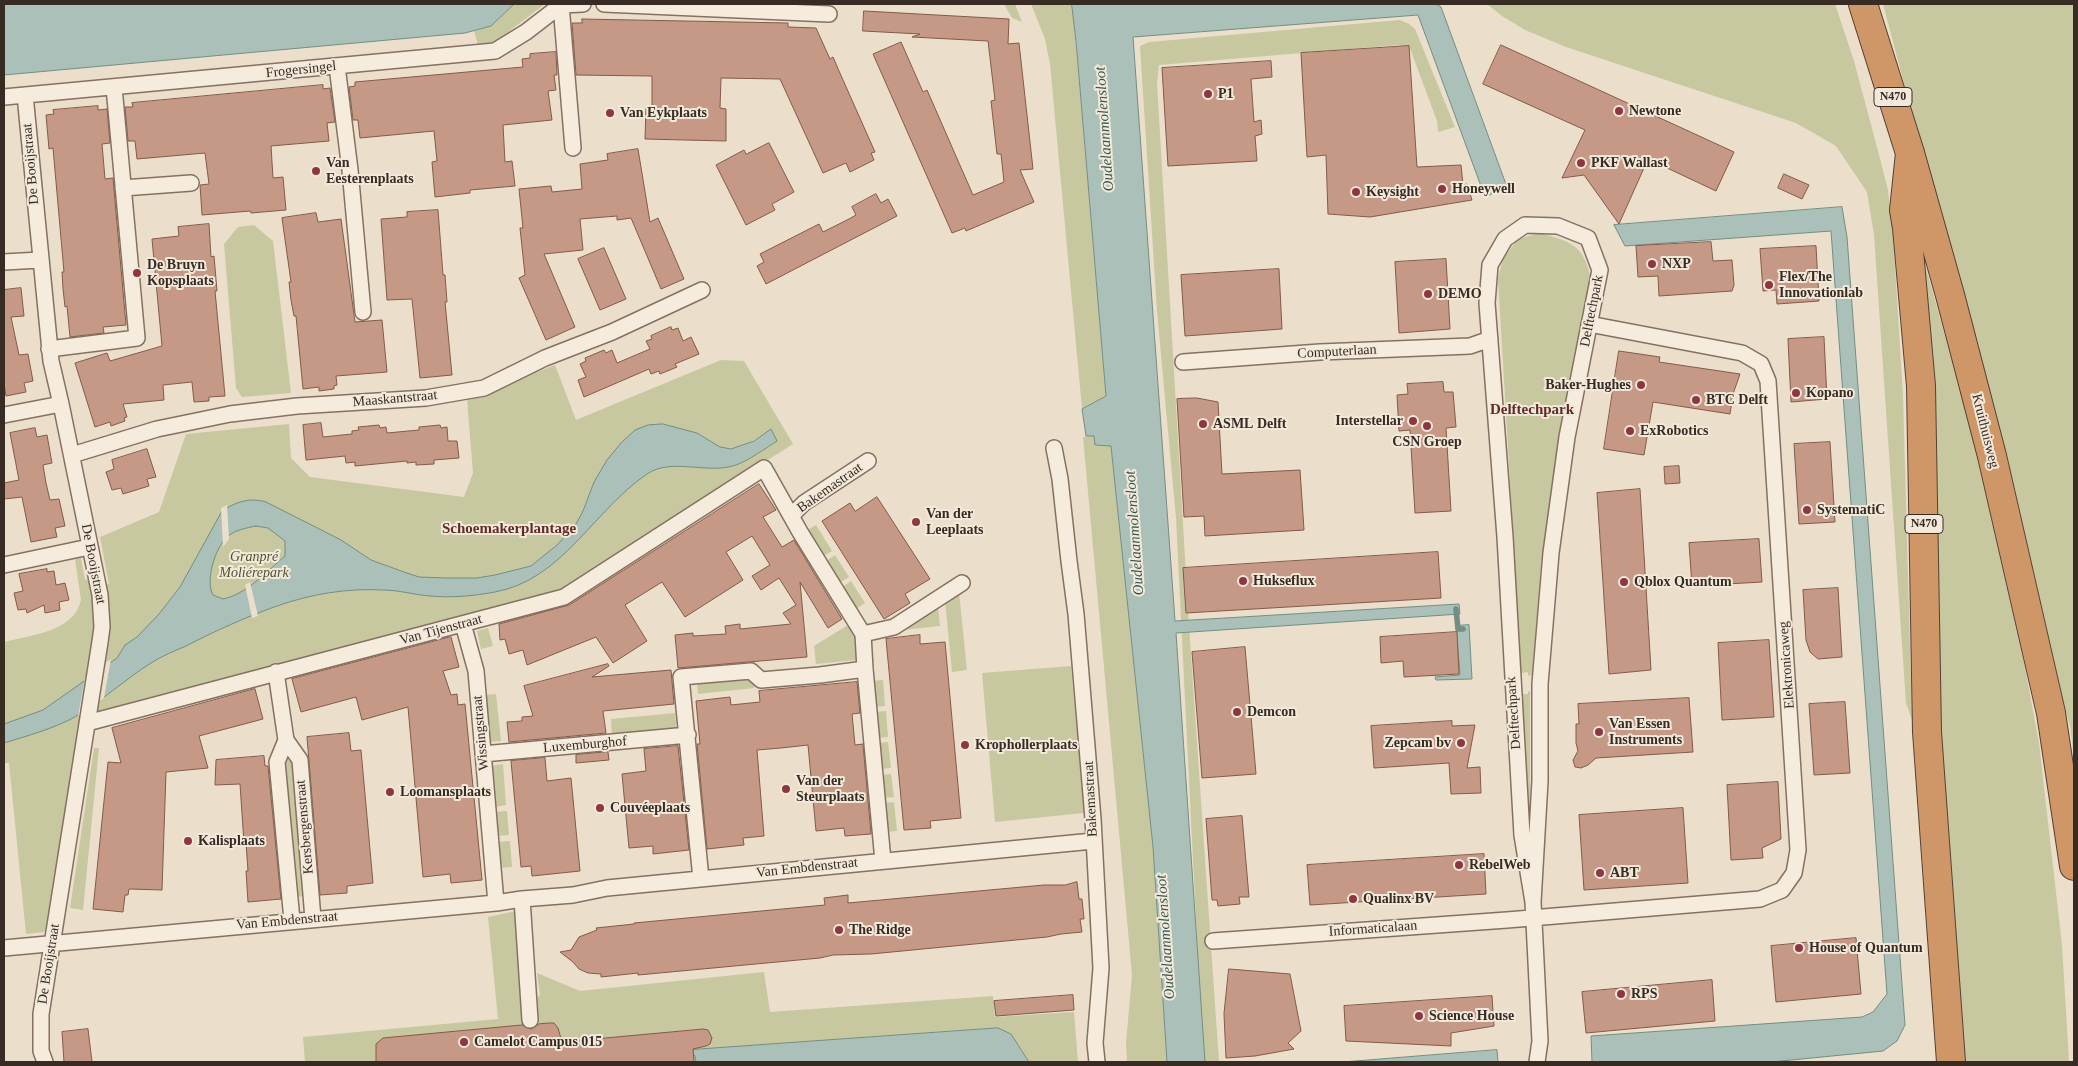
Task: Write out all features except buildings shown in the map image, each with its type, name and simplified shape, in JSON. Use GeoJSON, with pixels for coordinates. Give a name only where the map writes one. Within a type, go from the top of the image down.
{"type":"FeatureCollection","features":[{"type":"Feature","properties":{"kind":"highway","name":"Kruithuisweg"},"geometry":{"type":"LineString","coordinates":[[1863,4],[1910,153],[1950,296],[1994,466],[2051,713],[2074,866]]}},
{"type":"Feature","properties":{"kind":"highway","name":"N470"},"geometry":{"type":"LineString","coordinates":[[1910,153],[1904,210],[1908,228],[1921,386],[1927,732],[1951,1062]]}},
{"type":"Feature","properties":{"kind":"street"},"geometry":{"type":"LineString","coordinates":[[572,148],[560,5],[583,4]]}},
{"type":"Feature","properties":{"kind":"street"},"geometry":{"type":"LineString","coordinates":[[604,4],[829,14]]}},
{"type":"Feature","properties":{"kind":"street","name":"Frogersingel"},"geometry":{"type":"LineString","coordinates":[[4,97],[495,51],[526,32],[560,5]]}},
{"type":"Feature","properties":{"kind":"street"},"geometry":{"type":"LineString","coordinates":[[337,66],[350,170],[363,312]]}},
{"type":"Feature","properties":{"kind":"street"},"geometry":{"type":"LineString","coordinates":[[49,349],[137,338],[114,87]]}},
{"type":"Feature","properties":{"kind":"street","name":"De Booijstraat"},"geometry":{"type":"LineString","coordinates":[[25,95],[49,349],[102,610],[102,628],[52,945],[40,1034],[41,1051],[45,1062]]}},
{"type":"Feature","properties":{"kind":"street"},"geometry":{"type":"LineString","coordinates":[[123,188],[191,183]]}},
{"type":"Feature","properties":{"kind":"street","name":"Delftechpark"},"geometry":{"type":"LineString","coordinates":[[1533,902],[1540,781],[1540,684],[1551,553],[1567,437],[1600,270],[1588,238],[1558,226],[1525,225],[1505,239],[1490,265],[1487,303],[1505,537],[1522,835],[1533,902],[1540,1041],[1537,1062]]}},
{"type":"Feature","properties":{"kind":"street"},"geometry":{"type":"LineString","coordinates":[[4,262],[40,260]]}},
{"type":"Feature","properties":{"kind":"street","name":"Maaskantstraat"},"geometry":{"type":"LineString","coordinates":[[72,456],[157,429],[230,414],[297,406],[426,398],[484,388],[545,358],[612,332],[702,290]]}},
{"type":"Feature","properties":{"kind":"street","name":"Elektronicaweg"},"geometry":{"type":"LineString","coordinates":[[1534,918],[1760,899],[1782,890],[1794,873],[1798,850],[1768,381],[1761,364],[1742,353],[1590,324]]}},
{"type":"Feature","properties":{"kind":"street","name":"Computerlaan"},"geometry":{"type":"LineString","coordinates":[[1183,362],[1327,352],[1470,346],[1490,339]]}},
{"type":"Feature","properties":{"kind":"street"},"geometry":{"type":"LineString","coordinates":[[4,415],[61,404]]}},
{"type":"Feature","properties":{"kind":"street","name":"Bakemastraat"},"geometry":{"type":"LineString","coordinates":[[1054,448],[1060,479],[1076,614],[1093,819],[1101,968],[1096,1043],[1097,1062]]}},
{"type":"Feature","properties":{"kind":"street","name":"Bakemastraat"},"geometry":{"type":"LineString","coordinates":[[791,516],[804,503],[868,461]]}},
{"type":"Feature","properties":{"kind":"street","name":"Van Tijenstraat"},"geometry":{"type":"LineString","coordinates":[[87,723],[564,597],[764,468],[791,516]]}},
{"type":"Feature","properties":{"kind":"street"},"geometry":{"type":"LineString","coordinates":[[791,516],[863,634],[883,861]]}},
{"type":"Feature","properties":{"kind":"street"},"geometry":{"type":"LineString","coordinates":[[4,565],[89,547]]}},
{"type":"Feature","properties":{"kind":"street"},"geometry":{"type":"LineString","coordinates":[[863,634],[894,627],[962,582]]}},
{"type":"Feature","properties":{"kind":"street","name":"Wissingstraat"},"geometry":{"type":"LineString","coordinates":[[463,624],[476,671],[496,903]]}},
{"type":"Feature","properties":{"kind":"street"},"geometry":{"type":"LineString","coordinates":[[701,879],[681,677],[751,671],[761,680],[865,669]]}},
{"type":"Feature","properties":{"kind":"street","name":"Kersbergenstraat"},"geometry":{"type":"LineString","coordinates":[[276,672],[286,740],[300,760],[313,919]]}},
{"type":"Feature","properties":{"kind":"street","name":"Luxemburghof"},"geometry":{"type":"LineString","coordinates":[[483,754],[688,735]]}},
{"type":"Feature","properties":{"kind":"street","name":"Kersbergenstraat"},"geometry":{"type":"LineString","coordinates":[[286,740],[277,762],[292,920]]}},
{"type":"Feature","properties":{"kind":"street","name":"Van Embdenstraat"},"geometry":{"type":"LineString","coordinates":[[4,948],[52,945],[292,920],[496,903],[522,898],[573,895],[600,889],[1093,841]]}},
{"type":"Feature","properties":{"kind":"street"},"geometry":{"type":"LineString","coordinates":[[522,898],[530,1020]]}},
{"type":"Feature","properties":{"kind":"street","name":"Informaticalaan"},"geometry":{"type":"LineString","coordinates":[[1213,941],[1534,918]]}},
{"type":"Feature","properties":{"kind":"street","name":"Delftechpark"},"geometry":{"type":"LineString","coordinates":[[1540,1041],[1548,1062]]}},
{"type":"Feature","properties":{"kind":"green space"},"geometry":{"type":"Polygon","coordinates":[[[514,4],[545,4],[495,42],[478,45],[474,31],[491,26],[514,4]]]}},
{"type":"Feature","properties":{"kind":"green space"},"geometry":{"type":"Polygon","coordinates":[[[1004,4],[1015,4],[1022,22],[1012,18],[1004,4]]]}},
{"type":"Feature","properties":{"kind":"green space"},"geometry":{"type":"Polygon","coordinates":[[[1031,4],[1072,4],[1073,9],[1106,396],[1082,409],[1050,64],[1045,39],[1031,4]]]}},
{"type":"Feature","properties":{"kind":"green space"},"geometry":{"type":"Polygon","coordinates":[[[1487,4],[1835,4],[1854,61],[1888,190],[1893,234],[1903,395],[1912,720],[1906,703],[1874,235],[1867,192],[1836,146],[1796,123],[1566,47],[1525,30],[1487,4]]]}},
{"type":"Feature","properties":{"kind":"green space"},"geometry":{"type":"Polygon","coordinates":[[[1883,4],[2074,4],[2074,758],[2070,726],[2034,598],[1942,227],[1883,4]]]}},
{"type":"Feature","properties":{"kind":"green space"},"geometry":{"type":"Polygon","coordinates":[[[1400,20],[1415,29],[1455,127],[1438,132],[1437,121],[1411,51],[1398,45],[1159,65],[1157,83],[1189,626],[1219,1062],[1203,1062],[1176,518],[1157,311],[1140,46],[1149,42],[1400,20]]]}},
{"type":"Feature","properties":{"kind":"green space"},"geometry":{"type":"Polygon","coordinates":[[[254,225],[273,241],[291,393],[242,397],[236,388],[224,244],[238,227],[254,225]]]}},
{"type":"Feature","properties":{"kind":"green space"},"geometry":{"type":"Polygon","coordinates":[[[1539,233],[1568,242],[1575,247],[1585,259],[1591,280],[1558,443],[1541,564],[1532,675],[1528,676],[1528,672],[1522,673],[1522,676],[1518,675],[1515,565],[1498,279],[1503,259],[1518,239],[1539,233]]]}},
{"type":"Feature","properties":{"kind":"green space"},"geometry":{"type":"Polygon","coordinates":[[[1919,243],[1985,478],[2005,560],[2039,743],[2062,945],[2069,1061],[1963,1062],[1944,801],[1919,243]]]}},
{"type":"Feature","properties":{"kind":"green space","name":"Granpré Moliérepark"},"geometry":{"type":"Polygon","coordinates":[[[721,360],[744,361],[793,444],[560,592],[101,712],[79,722],[47,925],[44,932],[26,934],[9,763],[4,763],[4,642],[61,626],[77,611],[81,600],[75,559],[81,558],[85,580],[90,579],[92,587],[109,584],[100,537],[159,512],[186,434],[289,424],[291,458],[310,477],[464,497],[473,473],[467,399],[555,365],[576,420],[721,360]],[[771,430],[742,447],[747,459],[761,452],[771,430]]]}},
{"type":"Feature","properties":{"kind":"green space"},"geometry":{"type":"Polygon","coordinates":[[[1094,436],[1095,445],[1111,446],[1153,847],[1167,1062],[1127,1062],[1126,1043],[1132,975],[1083,437],[1094,436]]]}},
{"type":"Feature","properties":{"kind":"green space"},"geometry":{"type":"Polygon","coordinates":[[[816,525],[832,551],[822,557],[806,531],[816,525]]]}},
{"type":"Feature","properties":{"kind":"green space"},"geometry":{"type":"Polygon","coordinates":[[[835,555],[849,577],[839,583],[825,562],[835,555]]]}},
{"type":"Feature","properties":{"kind":"green space"},"geometry":{"type":"Polygon","coordinates":[[[851,581],[865,603],[856,609],[842,587],[851,581]]]}},
{"type":"Feature","properties":{"kind":"green space"},"geometry":{"type":"Polygon","coordinates":[[[959,592],[967,670],[952,672],[945,600],[959,592]]]}},
{"type":"Feature","properties":{"kind":"green space"},"geometry":{"type":"Polygon","coordinates":[[[938,606],[940,626],[902,630],[938,606]]]}},
{"type":"Feature","properties":{"kind":"green space"},"geometry":{"type":"Polygon","coordinates":[[[848,625],[855,636],[857,660],[816,664],[814,646],[848,625]]]}},
{"type":"Feature","properties":{"kind":"green space"},"geometry":{"type":"Polygon","coordinates":[[[488,628],[493,646],[481,649],[477,631],[488,628]]]}},
{"type":"Feature","properties":{"kind":"green space"},"geometry":{"type":"Polygon","coordinates":[[[1071,666],[1084,813],[995,822],[982,673],[1071,666]]]}},
{"type":"Feature","properties":{"kind":"green space"},"geometry":{"type":"Polygon","coordinates":[[[753,676],[754,688],[698,694],[697,682],[753,676]]]}},
{"type":"Feature","properties":{"kind":"green space"},"geometry":{"type":"Polygon","coordinates":[[[883,680],[885,706],[874,707],[872,681],[883,680]]]}},
{"type":"Feature","properties":{"kind":"green space"},"geometry":{"type":"Polygon","coordinates":[[[1528,691],[1530,692],[1530,841],[1521,694],[1528,694],[1528,691]]]}},
{"type":"Feature","properties":{"kind":"green space"},"geometry":{"type":"Polygon","coordinates":[[[496,694],[501,741],[488,742],[484,695],[496,694]]]}},
{"type":"Feature","properties":{"kind":"green space"},"geometry":{"type":"Polygon","coordinates":[[[886,711],[888,737],[877,738],[874,712],[886,711]]]}},
{"type":"Feature","properties":{"kind":"green space"},"geometry":{"type":"Polygon","coordinates":[[[675,713],[677,733],[612,738],[611,719],[675,713]]]}},
{"type":"Feature","properties":{"kind":"green space"},"geometry":{"type":"Polygon","coordinates":[[[888,742],[891,768],[880,769],[878,743],[888,742]]]}},
{"type":"Feature","properties":{"kind":"green space"},"geometry":{"type":"Polygon","coordinates":[[[94,748],[99,748],[83,910],[70,908],[94,748]]]}},
{"type":"Feature","properties":{"kind":"green space"},"geometry":{"type":"Polygon","coordinates":[[[294,760],[306,896],[295,897],[283,761],[294,760]]]}},
{"type":"Feature","properties":{"kind":"green space"},"geometry":{"type":"Polygon","coordinates":[[[503,764],[506,805],[494,807],[490,766],[503,764]]]}},
{"type":"Feature","properties":{"kind":"green space"},"geometry":{"type":"Polygon","coordinates":[[[891,774],[894,797],[882,798],[880,775],[891,774]]]}},
{"type":"Feature","properties":{"kind":"green space"},"geometry":{"type":"Polygon","coordinates":[[[894,802],[897,831],[886,832],[883,803],[894,802]]]}},
{"type":"Feature","properties":{"kind":"green space"},"geometry":{"type":"Polygon","coordinates":[[[507,811],[509,835],[497,836],[495,812],[507,811]]]}},
{"type":"Feature","properties":{"kind":"green space"},"geometry":{"type":"Polygon","coordinates":[[[510,841],[512,867],[500,868],[497,842],[510,841]]]}},
{"type":"Feature","properties":{"kind":"green space"},"geometry":{"type":"Polygon","coordinates":[[[516,911],[525,1010],[540,995],[537,973],[580,991],[764,972],[770,1012],[993,996],[995,1017],[1074,1012],[1078,1062],[1029,1062],[1011,1034],[998,1028],[691,1051],[695,1056],[696,1062],[305,1062],[303,1037],[498,1019],[488,917],[516,911]]]}},
{"type":"Feature","properties":{"kind":"water"},"geometry":{"type":"Polygon","coordinates":[[[4,4],[514,4],[491,26],[465,33],[4,75],[4,4]]]}},
{"type":"Feature","properties":{"kind":"water","name":"Oudelaanmolensloot"},"geometry":{"type":"Polygon","coordinates":[[[1072,4],[1436,4],[1441,7],[1507,187],[1485,197],[1418,15],[1133,37],[1175,621],[1459,604],[1460,614],[1176,633],[1205,1062],[1167,1062],[1153,847],[1111,446],[1095,445],[1094,436],[1086,436],[1082,409],[1106,396],[1072,4]]]}},
{"type":"Feature","properties":{"kind":"water"},"geometry":{"type":"Polygon","coordinates":[[[1842,207],[1847,237],[1905,1025],[1897,1041],[1883,1051],[1771,1062],[1592,1062],[1591,1036],[1862,1017],[1873,1012],[1887,994],[1831,231],[1625,246],[1614,225],[1842,207]]]}},
{"type":"Feature","properties":{"kind":"water"},"geometry":{"type":"Polygon","coordinates":[[[663,424],[697,433],[720,447],[731,449],[754,441],[771,429],[777,441],[741,463],[725,468],[679,466],[657,469],[647,474],[610,506],[559,559],[540,574],[519,585],[479,595],[438,597],[389,590],[356,590],[316,595],[290,602],[265,610],[159,658],[93,705],[65,722],[4,743],[4,724],[43,710],[117,658],[125,645],[137,637],[159,614],[180,587],[222,511],[232,505],[248,500],[266,502],[341,540],[371,560],[419,577],[477,578],[495,575],[531,566],[557,545],[576,524],[594,482],[607,460],[635,430],[648,425],[663,424]],[[256,526],[241,530],[227,537],[215,556],[212,565],[210,582],[213,595],[223,599],[240,592],[285,556],[285,541],[268,528],[256,526]]]}},
{"type":"Feature","properties":{"kind":"water"},"geometry":{"type":"Polygon","coordinates":[[[1469,625],[1472,679],[1436,680],[1435,677],[1460,675],[1456,626],[1469,625]]]}},
{"type":"Feature","properties":{"kind":"water"},"geometry":{"type":"Polygon","coordinates":[[[998,1028],[1011,1034],[1029,1062],[696,1062],[695,1056],[690,1050],[998,1028]]]}},
{"type":"Feature","properties":{"kind":"water"},"geometry":{"type":"Polygon","coordinates":[[[1497,1050],[1498,1062],[1343,1062],[1497,1050]]]}},
{"type":"Feature","properties":{"kind":"pier"},"geometry":{"type":"Polygon","coordinates":[[[227,505],[229,539],[223,547],[221,508],[227,505]]]}},
{"type":"Feature","properties":{"kind":"pier"},"geometry":{"type":"Polygon","coordinates":[[[250,582],[258,616],[252,618],[245,585],[250,582]]]}},
{"type":"Feature","properties":{"kind":"pier"},"geometry":{"type":"Polygon","coordinates":[[[111,659],[104,698],[78,716],[85,677],[111,659]]]}},
{"type":"Feature","properties":{"kind":"waterway"},"geometry":{"type":"LineString","coordinates":[[1456,609],[1458,629],[1463,629]]}},
{"type":"Feature","properties":{"kind":"place","name":"P1"},"geometry":{"type":"Point","coordinates":[1208,94]}},
{"type":"Feature","properties":{"kind":"place","name":"Newtone"},"geometry":{"type":"Point","coordinates":[1619,111]}},
{"type":"Feature","properties":{"kind":"place","name":"Van Eykplaats"},"geometry":{"type":"Point","coordinates":[610,113]}},
{"type":"Feature","properties":{"kind":"place","name":"PKF Wallast"},"geometry":{"type":"Point","coordinates":[1581,163]}},
{"type":"Feature","properties":{"kind":"place","name":"Van Eesterenplaats"},"geometry":{"type":"Point","coordinates":[316,171]}},
{"type":"Feature","properties":{"kind":"place","name":"Honeywell"},"geometry":{"type":"Point","coordinates":[1442,189]}},
{"type":"Feature","properties":{"kind":"place","name":"Keysight"},"geometry":{"type":"Point","coordinates":[1356,192]}},
{"type":"Feature","properties":{"kind":"place","name":"NXP"},"geometry":{"type":"Point","coordinates":[1652,264]}},
{"type":"Feature","properties":{"kind":"place","name":"De Bruyn Kopsplaats"},"geometry":{"type":"Point","coordinates":[137,273]}},
{"type":"Feature","properties":{"kind":"place","name":"Flex/The Innovationlab"},"geometry":{"type":"Point","coordinates":[1769,285]}},
{"type":"Feature","properties":{"kind":"place","name":"DEMO"},"geometry":{"type":"Point","coordinates":[1428,294]}},
{"type":"Feature","properties":{"kind":"place","name":"Baker-Hughes"},"geometry":{"type":"Point","coordinates":[1641,385]}},
{"type":"Feature","properties":{"kind":"place","name":"Kopano"},"geometry":{"type":"Point","coordinates":[1796,393]}},
{"type":"Feature","properties":{"kind":"place","name":"BTC Delft"},"geometry":{"type":"Point","coordinates":[1696,400]}},
{"type":"Feature","properties":{"kind":"place","name":"Interstellar"},"geometry":{"type":"Point","coordinates":[1413,421]}},
{"type":"Feature","properties":{"kind":"place","name":"ASML Delft"},"geometry":{"type":"Point","coordinates":[1203,424]}},
{"type":"Feature","properties":{"kind":"place","name":"CSN Groep"},"geometry":{"type":"Point","coordinates":[1427,426]}},
{"type":"Feature","properties":{"kind":"place","name":"ExRobotics"},"geometry":{"type":"Point","coordinates":[1630,431]}},
{"type":"Feature","properties":{"kind":"place","name":"SystematiC"},"geometry":{"type":"Point","coordinates":[1807,510]}},
{"type":"Feature","properties":{"kind":"place","name":"Van der Leeplaats"},"geometry":{"type":"Point","coordinates":[916,522]}},
{"type":"Feature","properties":{"kind":"place","name":"Hukseflux"},"geometry":{"type":"Point","coordinates":[1243,581]}},
{"type":"Feature","properties":{"kind":"place","name":"Qblox Quantum"},"geometry":{"type":"Point","coordinates":[1624,582]}},
{"type":"Feature","properties":{"kind":"place","name":"Demcon"},"geometry":{"type":"Point","coordinates":[1237,712]}},
{"type":"Feature","properties":{"kind":"place","name":"Van Essen Instruments"},"geometry":{"type":"Point","coordinates":[1599,732]}},
{"type":"Feature","properties":{"kind":"place","name":"Zepcam bv"},"geometry":{"type":"Point","coordinates":[1461,743]}},
{"type":"Feature","properties":{"kind":"place","name":"Krophollerplaats"},"geometry":{"type":"Point","coordinates":[965,745]}},
{"type":"Feature","properties":{"kind":"place","name":"Van der Steurplaats"},"geometry":{"type":"Point","coordinates":[786,789]}},
{"type":"Feature","properties":{"kind":"place","name":"Loomansplaats"},"geometry":{"type":"Point","coordinates":[390,792]}},
{"type":"Feature","properties":{"kind":"place","name":"Couvéeplaats"},"geometry":{"type":"Point","coordinates":[600,808]}},
{"type":"Feature","properties":{"kind":"place","name":"Kalisplaats"},"geometry":{"type":"Point","coordinates":[188,841]}},
{"type":"Feature","properties":{"kind":"place","name":"RebelWeb"},"geometry":{"type":"Point","coordinates":[1459,865]}},
{"type":"Feature","properties":{"kind":"place","name":"ABT"},"geometry":{"type":"Point","coordinates":[1600,873]}},
{"type":"Feature","properties":{"kind":"place","name":"Qualinx BV"},"geometry":{"type":"Point","coordinates":[1353,899]}},
{"type":"Feature","properties":{"kind":"place","name":"The Ridge"},"geometry":{"type":"Point","coordinates":[839,930]}},
{"type":"Feature","properties":{"kind":"place","name":"House of Quantum"},"geometry":{"type":"Point","coordinates":[1799,948]}},
{"type":"Feature","properties":{"kind":"place","name":"RPS"},"geometry":{"type":"Point","coordinates":[1621,994]}},
{"type":"Feature","properties":{"kind":"place","name":"Science House"},"geometry":{"type":"Point","coordinates":[1419,1016]}},
{"type":"Feature","properties":{"kind":"place","name":"Camelot Campus 015"},"geometry":{"type":"Point","coordinates":[464,1042]}},
{"type":"Feature","properties":{"kind":"district","name":"Delftechpark"},"geometry":{"type":"Point","coordinates":[1532,410]}},
{"type":"Feature","properties":{"kind":"district","name":"Schoemakerplantage"},"geometry":{"type":"Point","coordinates":[509,529]}}]}
